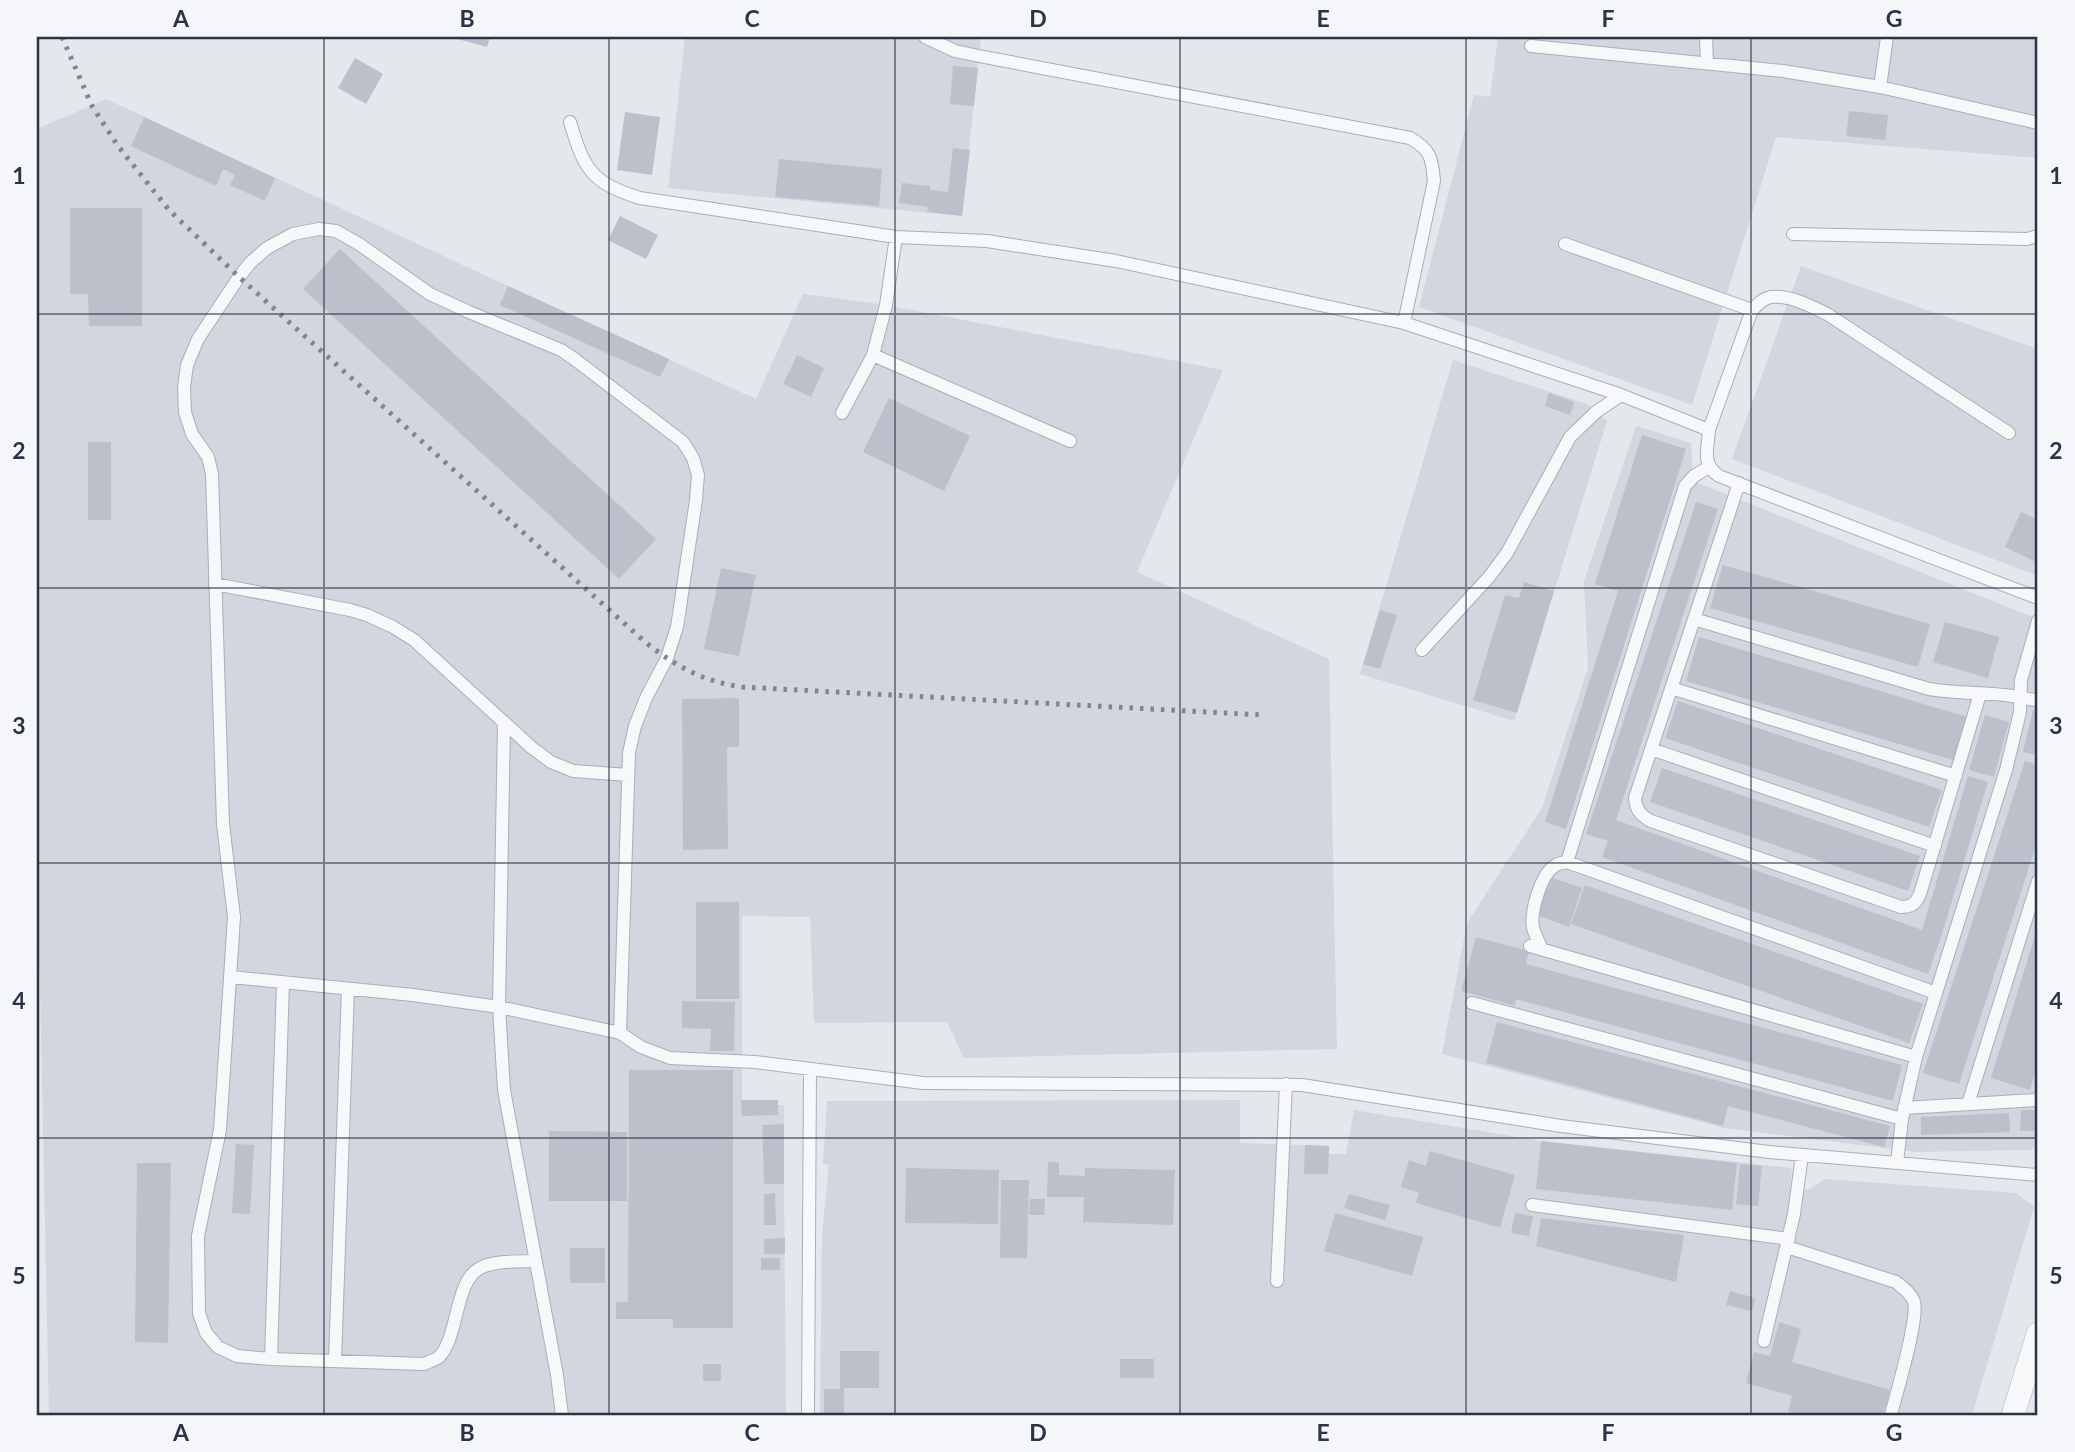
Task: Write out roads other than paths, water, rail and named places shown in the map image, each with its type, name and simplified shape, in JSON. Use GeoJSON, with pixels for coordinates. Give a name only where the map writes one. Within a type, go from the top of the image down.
{"type":"FeatureCollection","features":[{"type":"Feature","properties":{"kind":"street"},"geometry":{"type":"LineString","coordinates":[[2013,1415],[2038,1334]]}},
{"type":"Feature","properties":{"kind":"lane"},"geometry":{"type":"LineString","coordinates":[[925,37],[955,51],[979,56],[1410,138],[1425,147],[1433,161],[1434,181],[1404,323]]}},
{"type":"Feature","properties":{"kind":"lane"},"geometry":{"type":"LineString","coordinates":[[1706,37],[1707,63]]}},
{"type":"Feature","properties":{"kind":"lane"},"geometry":{"type":"LineString","coordinates":[[1880,87],[1887,37]]}},
{"type":"Feature","properties":{"kind":"lane"},"geometry":{"type":"LineString","coordinates":[[1531,46],[1783,71],[1880,87],[2038,123]]}},
{"type":"Feature","properties":{"kind":"lane"},"geometry":{"type":"LineString","coordinates":[[570,122],[579,154],[594,176],[620,192],[640,198],[896,237],[987,241],[1116,261],[1404,323],[1621,395],[1709,430]]}},
{"type":"Feature","properties":{"kind":"lane"},"geometry":{"type":"LineString","coordinates":[[535,1261],[497,1263],[478,1269],[469,1280],[460,1300],[449,1340],[438,1357],[424,1364],[237,1356],[218,1347],[206,1333],[200,1313],[198,1236],[220,1130],[234,917],[223,824],[212,474],[208,457],[192,434],[185,412],[184,387],[187,365],[198,339],[239,276],[267,248],[293,234],[319,229],[336,231],[430,294],[469,313],[561,350],[683,442],[693,458],[698,475],[696,500],[677,627],[667,658],[635,726],[629,753],[620,1033]]}},
{"type":"Feature","properties":{"kind":"lane"},"geometry":{"type":"LineString","coordinates":[[1793,234],[2027,239],[2038,236]]}},
{"type":"Feature","properties":{"kind":"lane"},"geometry":{"type":"LineString","coordinates":[[842,413],[873,355],[886,305],[896,237]]}},
{"type":"Feature","properties":{"kind":"lane"},"geometry":{"type":"LineString","coordinates":[[1565,244],[1752,310]]}},
{"type":"Feature","properties":{"kind":"lane"},"geometry":{"type":"LineString","coordinates":[[2009,433],[1827,314],[1810,305],[1771,297],[1761,301],[1752,310],[1709,430],[1707,463],[1719,476],[2038,598]]}},
{"type":"Feature","properties":{"kind":"lane"},"geometry":{"type":"LineString","coordinates":[[873,355],[1070,441]]}},
{"type":"Feature","properties":{"kind":"lane"},"geometry":{"type":"LineString","coordinates":[[1422,650],[1489,577],[1507,553],[1570,437],[1596,412],[1621,395]]}},
{"type":"Feature","properties":{"kind":"lane"},"geometry":{"type":"LineString","coordinates":[[1567,862],[1685,486],[1694,476],[1709,467]]}},
{"type":"Feature","properties":{"kind":"lane"},"geometry":{"type":"LineString","coordinates":[[1739,483],[1635,798],[1636,808],[1641,816],[1901,908],[1909,907],[1916,902],[1920,894],[1980,694]]}},
{"type":"Feature","properties":{"kind":"lane"},"geometry":{"type":"LineString","coordinates":[[215,584],[367,615],[414,640],[551,762],[573,771],[628,775]]}},
{"type":"Feature","properties":{"kind":"lane"},"geometry":{"type":"LineString","coordinates":[[1694,619],[1929,689],[1951,693],[2020,696],[2038,701]]}},
{"type":"Feature","properties":{"kind":"lane"},"geometry":{"type":"LineString","coordinates":[[1897,1163],[1903,1113],[1916,1056],[2006,770],[2020,712],[2021,680],[2038,621]]}},
{"type":"Feature","properties":{"kind":"lane"},"geometry":{"type":"LineString","coordinates":[[1671,688],[1956,776]]}},
{"type":"Feature","properties":{"kind":"lane"},"geometry":{"type":"LineString","coordinates":[[504,722],[499,1007],[504,1090],[562,1415]]}},
{"type":"Feature","properties":{"kind":"lane"},"geometry":{"type":"LineString","coordinates":[[1651,749],[1935,846]]}},
{"type":"Feature","properties":{"kind":"lane"},"geometry":{"type":"LineString","coordinates":[[1916,1056],[1536,947],[1532,913],[1537,895],[1555,866],[1567,862],[1936,993]]}},
{"type":"Feature","properties":{"kind":"lane"},"geometry":{"type":"LineString","coordinates":[[1968,1104],[2038,881]]}},
{"type":"Feature","properties":{"kind":"lane"},"geometry":{"type":"LineString","coordinates":[[231,977],[439,998],[499,1007],[620,1033],[641,1047],[670,1058],[755,1062],[923,1083],[1286,1084],[1343,1090],[1561,1126],[1802,1155],[2038,1175]]}},
{"type":"Feature","properties":{"kind":"lane"},"geometry":{"type":"LineString","coordinates":[[271,1359],[283,982]]}},
{"type":"Feature","properties":{"kind":"lane"},"geometry":{"type":"LineString","coordinates":[[335,1361],[348,989]]}},
{"type":"Feature","properties":{"kind":"lane"},"geometry":{"type":"LineString","coordinates":[[1472,1003],[1903,1113],[2038,1098]]}},
{"type":"Feature","properties":{"kind":"lane"},"geometry":{"type":"LineString","coordinates":[[807,1415],[810,1069]]}},
{"type":"Feature","properties":{"kind":"lane"},"geometry":{"type":"LineString","coordinates":[[1277,1281],[1286,1084]]}},
{"type":"Feature","properties":{"kind":"lane"},"geometry":{"type":"LineString","coordinates":[[1764,1341],[1794,1214],[1802,1155]]}},
{"type":"Feature","properties":{"kind":"lane"},"geometry":{"type":"LineString","coordinates":[[1532,1205],[1788,1243],[1896,1282],[1914,1302],[1914,1321],[1892,1415]]}},
{"type":"Feature","properties":{"kind":"railway"},"geometry":{"type":"LineString","coordinates":[[62,37],[92,106],[118,146],[169,210],[239,277],[645,642],[679,666],[702,677],[742,687],[1263,715]]}}]}
